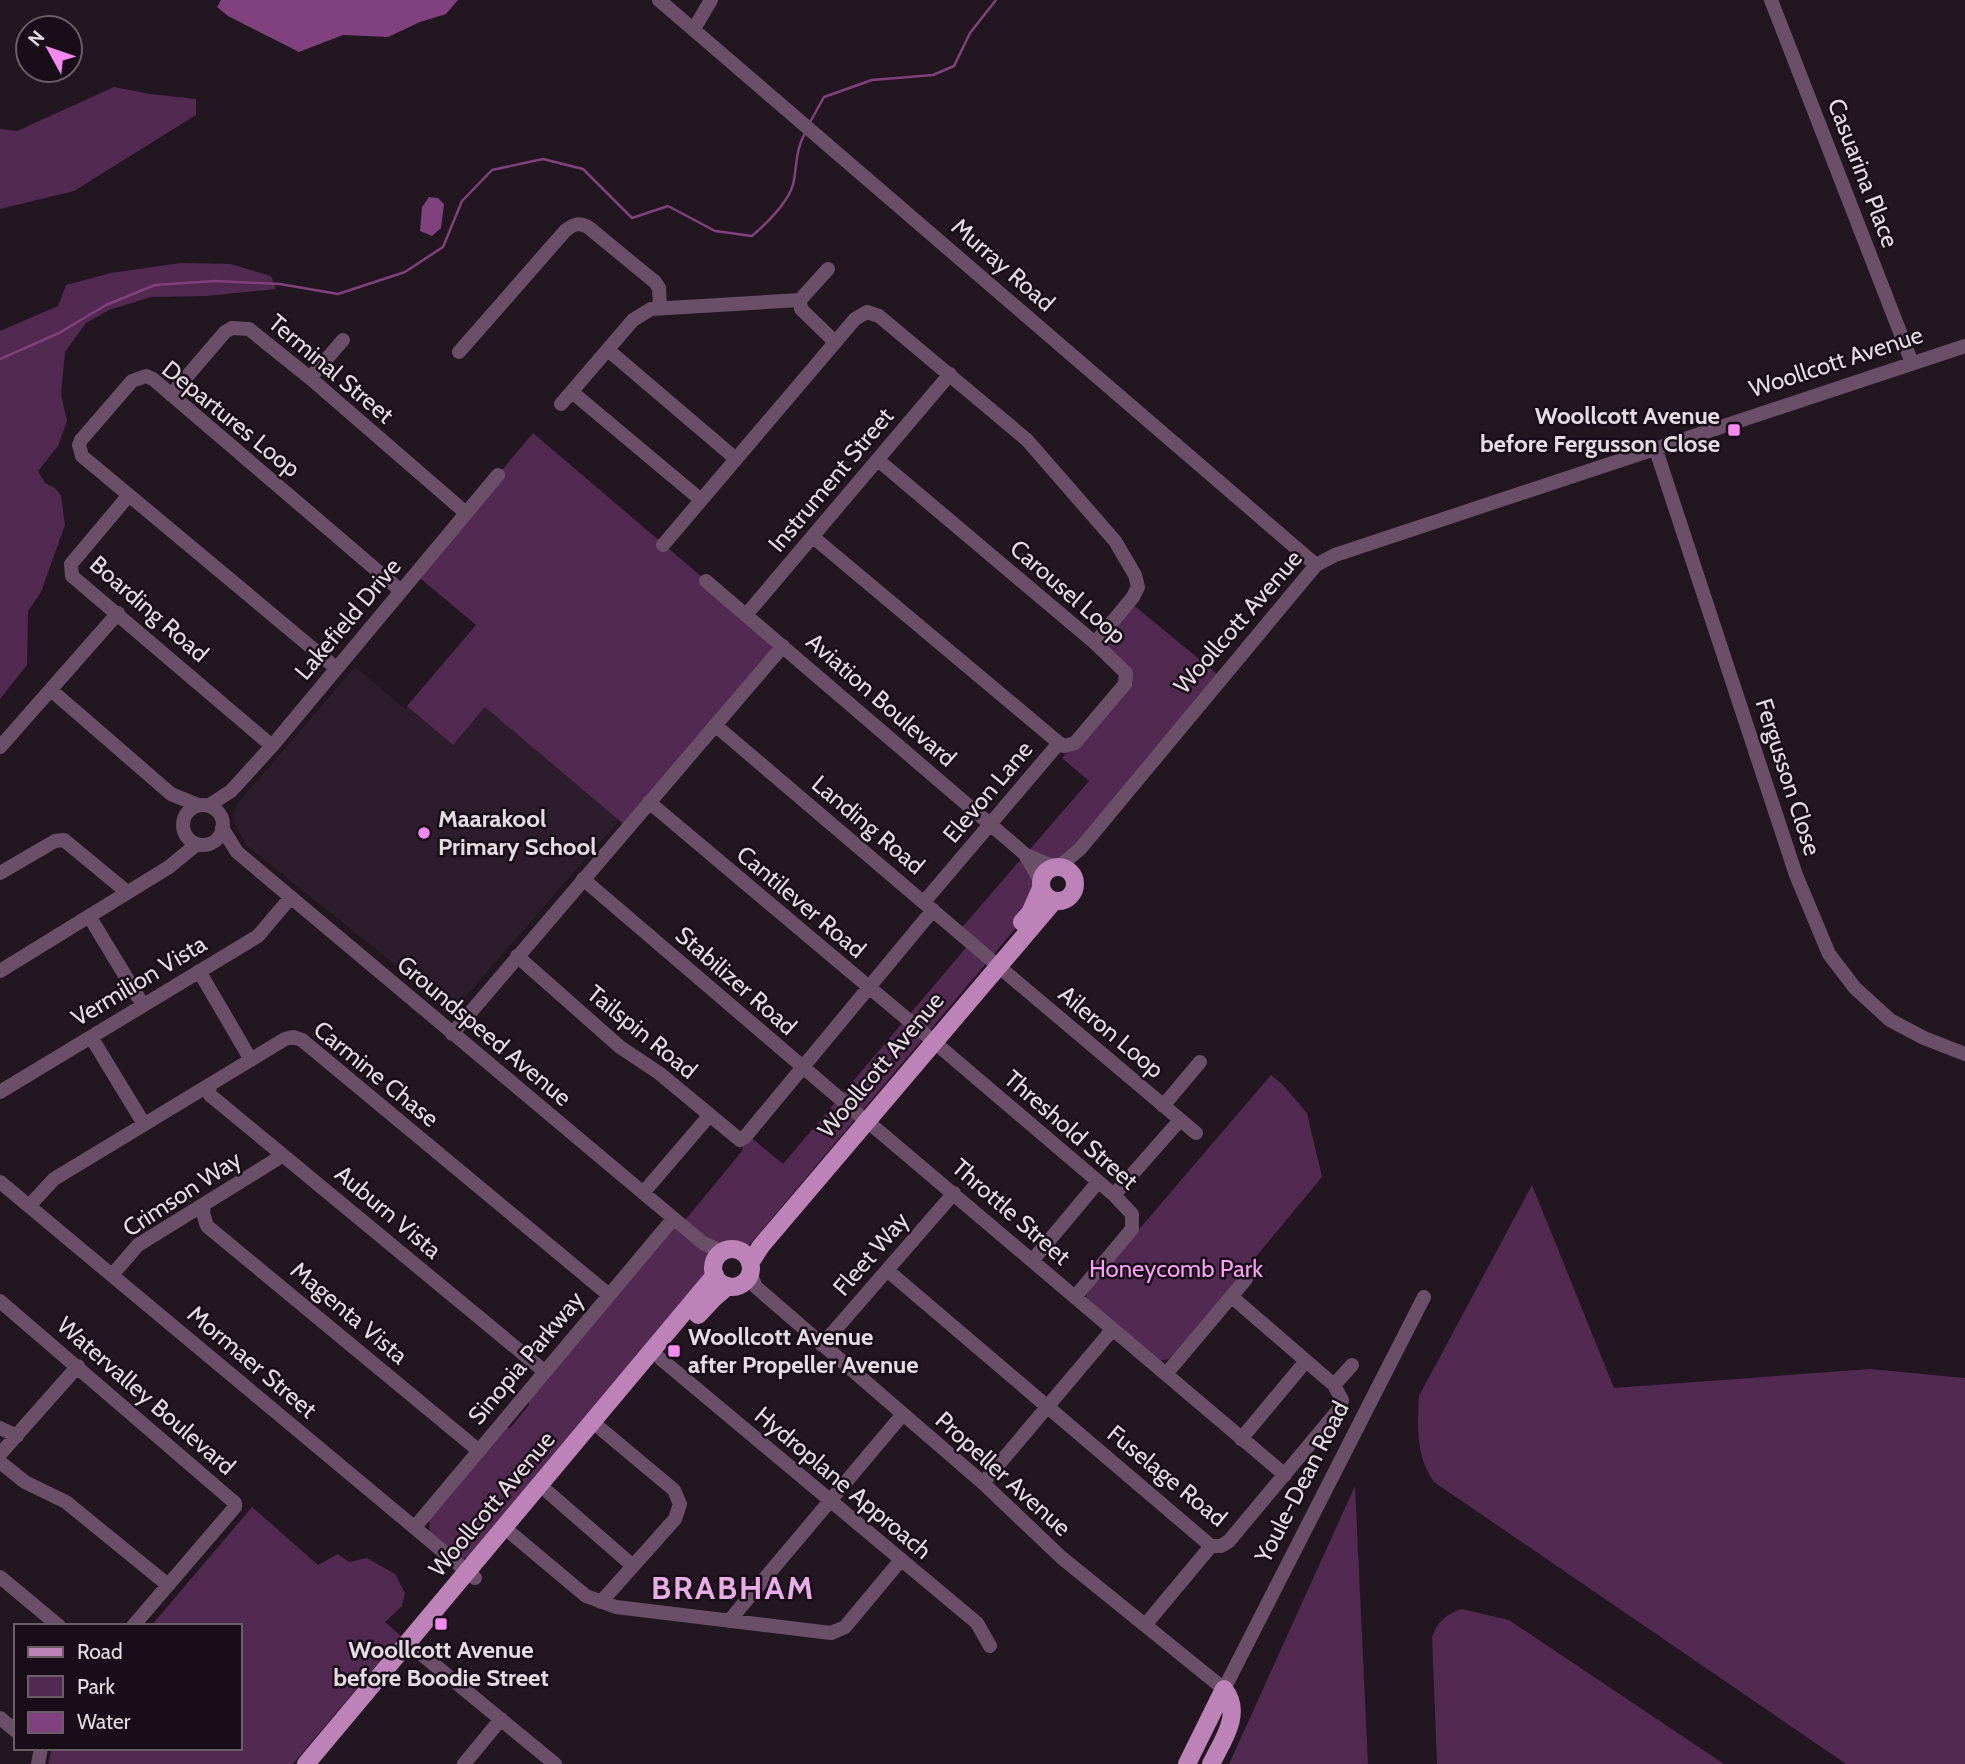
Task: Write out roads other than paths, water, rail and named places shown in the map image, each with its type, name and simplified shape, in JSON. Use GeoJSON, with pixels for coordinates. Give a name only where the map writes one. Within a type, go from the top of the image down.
{"type":"FeatureCollection","features":[{"type":"Feature","properties":{"kind":"main road","name":"Woollcott Avenue"},"geometry":{"type":"LineString","coordinates":[[471,1575],[512,1534],[713,1299],[754,1240],[863,1118],[993,962],[1045,890],[1046,871],[1062,869],[1075,882],[1073,892],[1065,900],[1045,890]]}},
{"type":"Feature","properties":{"kind":"main road","name":"Woollcott Avenue"},"geometry":{"type":"LineString","coordinates":[[319,1764],[412,1646],[704,1291],[735,1271]]}},
{"type":"Feature","properties":{"kind":"main road","name":"Woollcott Avenue"},"geometry":{"type":"LineString","coordinates":[[306,1764],[412,1646]]}},
{"type":"Feature","properties":{"kind":"main road","name":"Youle-Dean Road"},"geometry":{"type":"LineString","coordinates":[[1187,1764],[1224,1689]]}},
{"type":"Feature","properties":{"kind":"main road"},"geometry":{"type":"LineString","coordinates":[[1211,1764],[1230,1724],[1234,1707],[1224,1689]]}},
{"type":"Feature","properties":{"kind":"street","name":"Murray Road"},"geometry":{"type":"LineString","coordinates":[[659,0],[1316,565]]}},
{"type":"Feature","properties":{"kind":"street"},"geometry":{"type":"LineString","coordinates":[[694,29],[711,0]]}},
{"type":"Feature","properties":{"kind":"street","name":"Casuarina Place"},"geometry":{"type":"LineString","coordinates":[[1771,0],[1912,363]]}},
{"type":"Feature","properties":{"kind":"street"},"geometry":{"type":"LineString","coordinates":[[459,352],[574,223],[588,227],[655,282],[659,288],[660,308]]}},
{"type":"Feature","properties":{"kind":"street"},"geometry":{"type":"LineString","coordinates":[[561,404],[633,320],[651,309],[800,299],[828,269]]}},
{"type":"Feature","properties":{"kind":"street"},"geometry":{"type":"LineString","coordinates":[[800,299],[801,309],[835,342]]}},
{"type":"Feature","properties":{"kind":"street"},"geometry":{"type":"LineString","coordinates":[[663,544],[855,319],[867,313],[879,316],[1027,440],[1115,541],[1135,575],[1138,587],[1133,597],[1095,643]]}},
{"type":"Feature","properties":{"kind":"street","name":"Terminal Street"},"geometry":{"type":"LineString","coordinates":[[171,395],[225,332],[232,328],[248,329],[310,378],[466,513]]}},
{"type":"Feature","properties":{"kind":"street"},"geometry":{"type":"LineString","coordinates":[[310,378],[343,340]]}},
{"type":"Feature","properties":{"kind":"street","name":"Woollcott Avenue"},"geometry":{"type":"LineString","coordinates":[[1062,869],[1316,565],[1335,555],[1965,345]]}},
{"type":"Feature","properties":{"kind":"street"},"geometry":{"type":"LineString","coordinates":[[608,350],[736,459]]}},
{"type":"Feature","properties":{"kind":"street","name":"Instrument Street"},"geometry":{"type":"LineString","coordinates":[[746,615],[950,374]]}},
{"type":"Feature","properties":{"kind":"street","name":"Departures Loop"},"geometry":{"type":"LineString","coordinates":[[336,668],[82,456],[79,445],[132,381],[146,376],[153,379],[401,591]]}},
{"type":"Feature","properties":{"kind":"street"},"geometry":{"type":"LineString","coordinates":[[572,392],[701,499]]}},
{"type":"Feature","properties":{"kind":"street","name":"Fergusson Close"},"geometry":{"type":"LineString","coordinates":[[1656,447],[1796,875],[1829,954],[1855,988],[1890,1020],[1924,1038],[1965,1054]]}},
{"type":"Feature","properties":{"kind":"street","name":"Carousel Loop"},"geometry":{"type":"LineString","coordinates":[[878,460],[1095,643],[1126,673],[1125,684],[1075,743],[1064,746],[1059,743]]}},
{"type":"Feature","properties":{"kind":"street","name":"Lakefield Drive"},"geometry":{"type":"LineString","coordinates":[[203,806],[231,791],[498,475]]}},
{"type":"Feature","properties":{"kind":"street","name":"Boarding Road"},"geometry":{"type":"LineString","coordinates":[[129,495],[75,559],[70,570],[79,581],[271,746]]}},
{"type":"Feature","properties":{"kind":"street"},"geometry":{"type":"LineString","coordinates":[[813,537],[1059,743]]}},
{"type":"Feature","properties":{"kind":"street","name":"Aviation Boulevard"},"geometry":{"type":"LineString","coordinates":[[706,581],[1026,855],[1062,869]]}},
{"type":"Feature","properties":{"kind":"street"},"geometry":{"type":"LineString","coordinates":[[0,747],[118,613]]}},
{"type":"Feature","properties":{"kind":"street"},"geometry":{"type":"LineString","coordinates":[[452,1034],[783,646]]}},
{"type":"Feature","properties":{"kind":"street"},"geometry":{"type":"LineString","coordinates":[[0,971],[219,836],[222,823],[217,811],[172,794],[51,690]]}},
{"type":"Feature","properties":{"kind":"street","name":"Landing Road"},"geometry":{"type":"LineString","coordinates":[[715,725],[993,962]]}},
{"type":"Feature","properties":{"kind":"street","name":"Elevon Lane"},"geometry":{"type":"LineString","coordinates":[[740,1140],[868,988],[990,824],[1059,743]]}},
{"type":"Feature","properties":{"kind":"street","name":"Lakefield Drive"},"geometry":{"type":"LineString","coordinates":[[222,823],[231,791]]}},
{"type":"Feature","properties":{"kind":"street"},"geometry":{"type":"LineString","coordinates":[[172,794],[190,840],[203,844]]}},
{"type":"Feature","properties":{"kind":"street","name":"Cantilever Road"},"geometry":{"type":"LineString","coordinates":[[649,802],[929,1038]]}},
{"type":"Feature","properties":{"kind":"street"},"geometry":{"type":"LineString","coordinates":[[172,864],[189,811],[203,806]]}},
{"type":"Feature","properties":{"kind":"street","name":"Groundspeed Avenue"},"geometry":{"type":"LineString","coordinates":[[222,823],[237,852],[735,1271]]}},
{"type":"Feature","properties":{"kind":"street"},"geometry":{"type":"LineString","coordinates":[[0,873],[55,841],[64,840],[127,892]]}},
{"type":"Feature","properties":{"kind":"street","name":"Groundspeed Avenue"},"geometry":{"type":"LineString","coordinates":[[203,844],[237,852]]}},
{"type":"Feature","properties":{"kind":"street","name":"Aviation Boulevard"},"geometry":{"type":"LineString","coordinates":[[1026,855],[1045,890]]}},
{"type":"Feature","properties":{"kind":"street","name":"Stabilizer Road"},"geometry":{"type":"LineString","coordinates":[[583,879],[863,1118]]}},
{"type":"Feature","properties":{"kind":"street","name":"Vermilion Vista"},"geometry":{"type":"LineString","coordinates":[[0,1092],[258,936],[290,897]]}},
{"type":"Feature","properties":{"kind":"street"},"geometry":{"type":"LineString","coordinates":[[89,916],[144,1005]]}},
{"type":"Feature","properties":{"kind":"street","name":"Tailspin Road"},"geometry":{"type":"LineString","coordinates":[[517,956],[620,1047],[659,1073],[740,1140]]}},
{"type":"Feature","properties":{"kind":"street","name":"Aileron Loop"},"geometry":{"type":"LineString","coordinates":[[993,962],[1196,1133]]}},
{"type":"Feature","properties":{"kind":"street"},"geometry":{"type":"LineString","coordinates":[[199,971],[251,1060]]}},
{"type":"Feature","properties":{"kind":"street"},"geometry":{"type":"LineString","coordinates":[[91,1037],[144,1124]]}},
{"type":"Feature","properties":{"kind":"street","name":"Carmine Chase"},"geometry":{"type":"LineString","coordinates":[[29,1206],[54,1179],[285,1039],[293,1037],[302,1040],[609,1295]]}},
{"type":"Feature","properties":{"kind":"street","name":"Threshold Street"},"geometry":{"type":"LineString","coordinates":[[929,1038],[1114,1195],[1132,1214],[1132,1228],[1075,1297]]}},
{"type":"Feature","properties":{"kind":"street"},"geometry":{"type":"LineString","coordinates":[[1163,1105],[1200,1062]]}},
{"type":"Feature","properties":{"kind":"street","name":"Auburn Vista"},"geometry":{"type":"LineString","coordinates":[[209,1085],[210,1095],[544,1371]]}},
{"type":"Feature","properties":{"kind":"street"},"geometry":{"type":"LineString","coordinates":[[643,1194],[709,1116]]}},
{"type":"Feature","properties":{"kind":"street","name":"Throttle Street"},"geometry":{"type":"LineString","coordinates":[[863,1118],[1284,1475]]}},
{"type":"Feature","properties":{"kind":"street"},"geometry":{"type":"LineString","coordinates":[[1114,1195],[1180,1120]]}},
{"type":"Feature","properties":{"kind":"street","name":"Crimson Way"},"geometry":{"type":"LineString","coordinates":[[112,1275],[138,1245],[281,1154]]}},
{"type":"Feature","properties":{"kind":"street","name":"Mormaer Street"},"geometry":{"type":"LineString","coordinates":[[0,1182],[471,1575]]}},
{"type":"Feature","properties":{"kind":"street"},"geometry":{"type":"LineString","coordinates":[[1032,1261],[1098,1182]]}},
{"type":"Feature","properties":{"kind":"street","name":"Fleet Way"},"geometry":{"type":"LineString","coordinates":[[822,1345],[954,1193]]}},
{"type":"Feature","properties":{"kind":"street","name":"Magenta Vista"},"geometry":{"type":"LineString","coordinates":[[204,1205],[202,1213],[207,1226],[478,1450]]}},
{"type":"Feature","properties":{"kind":"street","name":"Sinopia Parkway"},"geometry":{"type":"LineString","coordinates":[[415,1527],[673,1219]]}},
{"type":"Feature","properties":{"kind":"street","name":"Fuselage Road"},"geometry":{"type":"LineString","coordinates":[[888,1270],[1211,1546],[1221,1546],[1229,1541],[1340,1408],[1342,1400],[1334,1385]]}},
{"type":"Feature","properties":{"kind":"street","name":"Propeller Avenue"},"geometry":{"type":"LineString","coordinates":[[735,1271],[983,1483],[1062,1558],[1224,1689]]}},
{"type":"Feature","properties":{"kind":"street"},"geometry":{"type":"LineString","coordinates":[[1166,1374],[1246,1279]]}},
{"type":"Feature","properties":{"kind":"street"},"geometry":{"type":"LineString","coordinates":[[1231,1297],[1334,1385],[1352,1364]]}},
{"type":"Feature","properties":{"kind":"street","name":"Youle-Dean Road"},"geometry":{"type":"LineString","coordinates":[[1224,1689],[1424,1297]]}},
{"type":"Feature","properties":{"kind":"street","name":"Watervalley Boulevard"},"geometry":{"type":"LineString","coordinates":[[0,1301],[235,1503],[235,1507],[135,1624]]}},
{"type":"Feature","properties":{"kind":"street"},"geometry":{"type":"LineString","coordinates":[[983,1483],[1112,1330]]}},
{"type":"Feature","properties":{"kind":"street","name":"Hydroplane Approach"},"geometry":{"type":"LineString","coordinates":[[661,1359],[977,1623],[990,1646]]}},
{"type":"Feature","properties":{"kind":"street"},"geometry":{"type":"LineString","coordinates":[[1241,1438],[1306,1361]]}},
{"type":"Feature","properties":{"kind":"street"},"geometry":{"type":"LineString","coordinates":[[0,1454],[78,1366]]}},
{"type":"Feature","properties":{"kind":"street"},"geometry":{"type":"LineString","coordinates":[[729,1621],[903,1414]]}},
{"type":"Feature","properties":{"kind":"street"},"geometry":{"type":"LineString","coordinates":[[0,1428],[17,1436]]}},
{"type":"Feature","properties":{"kind":"street"},"geometry":{"type":"LineString","coordinates":[[601,1429],[674,1490],[680,1504],[675,1519],[601,1602]]}},
{"type":"Feature","properties":{"kind":"street"},"geometry":{"type":"LineString","coordinates":[[0,1462],[25,1482],[66,1502],[168,1585]]}},
{"type":"Feature","properties":{"kind":"street"},"geometry":{"type":"LineString","coordinates":[[548,1492],[633,1566]]}},
{"type":"Feature","properties":{"kind":"street"},"geometry":{"type":"LineString","coordinates":[[512,1534],[586,1596],[616,1607],[831,1633],[845,1627],[900,1561]]}},
{"type":"Feature","properties":{"kind":"street"},"geometry":{"type":"LineString","coordinates":[[1146,1624],[1211,1546]]}},
{"type":"Feature","properties":{"kind":"street"},"geometry":{"type":"LineString","coordinates":[[0,1577],[57,1624]]}},
{"type":"Feature","properties":{"kind":"street"},"geometry":{"type":"LineString","coordinates":[[412,1646],[555,1764]]}},
{"type":"Feature","properties":{"kind":"street"},"geometry":{"type":"LineString","coordinates":[[0,1718],[14,1729]]}},
{"type":"Feature","properties":{"kind":"street"},"geometry":{"type":"LineString","coordinates":[[464,1764],[501,1719]]}},
{"type":"Feature","properties":{"kind":"water"},"geometry":{"type":"Polygon","coordinates":[[[221,0],[458,0],[446,14],[420,22],[388,37],[343,35],[299,52],[228,16],[217,7],[221,0]]]}},
{"type":"Feature","properties":{"kind":"water"},"geometry":{"type":"Polygon","coordinates":[[[429,197],[438,198],[444,204],[441,228],[432,236],[420,231],[422,207],[429,197]]]}},
{"type":"Feature","properties":{"kind":"waterway"},"geometry":{"type":"LineString","coordinates":[[809,124],[824,97],[872,80],[933,75],[954,66],[970,33],[996,0]]}},
{"type":"Feature","properties":{"kind":"waterway"},"geometry":{"type":"LineString","coordinates":[[0,359],[59,333],[106,305],[155,285],[215,281],[280,284],[338,294],[405,272],[443,247],[462,201],[492,170],[543,159],[583,169],[632,218],[668,206],[715,231],[752,236],[778,211],[788,196],[794,180],[798,150],[805,133]]}},
{"type":"Feature","properties":{"kind":"place","name":"Woollcott Avenue before Fergusson Close"},"geometry":{"type":"Point","coordinates":[1734,430]}},
{"type":"Feature","properties":{"kind":"place","name":"Maarakool Primary School"},"geometry":{"type":"Point","coordinates":[424,833]}},
{"type":"Feature","properties":{"kind":"place","name":"Woollcott Avenue after Propeller Avenue"},"geometry":{"type":"Point","coordinates":[674,1351]}},
{"type":"Feature","properties":{"kind":"place","name":"Woollcott Avenue before Boodie Street"},"geometry":{"type":"Point","coordinates":[441,1624]}},
{"type":"Feature","properties":{"kind":"district","name":"BRABHAM"},"geometry":{"type":"Point","coordinates":[733,1588]}},
{"type":"Feature","properties":{"kind":"park label","name":"Honeycomb Park"},"geometry":{"type":"Point","coordinates":[1176,1269]}}]}
